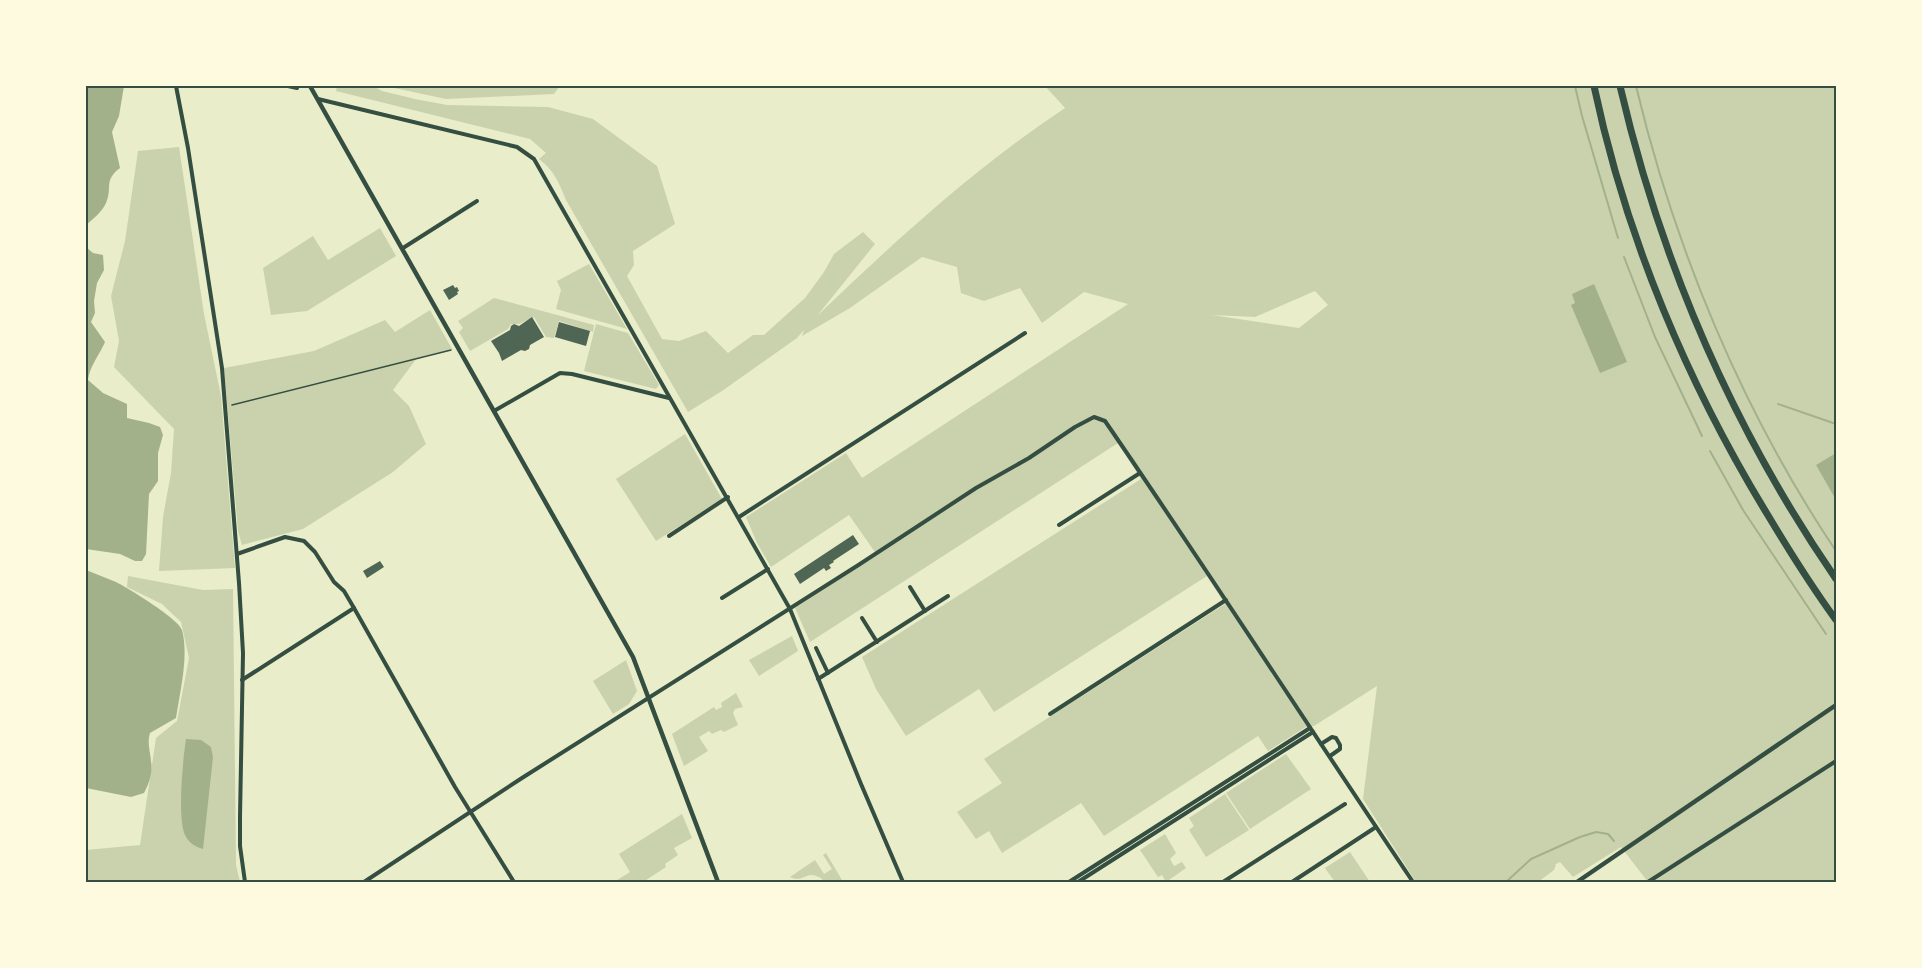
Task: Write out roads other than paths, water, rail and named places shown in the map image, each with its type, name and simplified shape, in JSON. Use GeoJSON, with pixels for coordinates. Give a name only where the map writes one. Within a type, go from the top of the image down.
{"type":"FeatureCollection","features":[{"type":"Feature","properties":{"kind":"highway"},"geometry":{"type":"LineString","coordinates":[[1594,86],[1609,150],[1644,257],[1680,348],[1734,459],[1784,542],[1836,620]]}},
{"type":"Feature","properties":{"kind":"highway"},"geometry":{"type":"LineString","coordinates":[[1620,86],[1633,143],[1649,197],[1689,305],[1732,402],[1765,465],[1836,579]]}},
{"type":"Feature","properties":{"kind":"street"},"geometry":{"type":"LineString","coordinates":[[176,86],[188,148],[222,368],[243,653],[240,846],[245,882]]}},
{"type":"Feature","properties":{"kind":"street"},"geometry":{"type":"LineString","coordinates":[[288,86],[297,88]]}},
{"type":"Feature","properties":{"kind":"street"},"geometry":{"type":"LineString","coordinates":[[310,86],[633,657],[718,882]]}},
{"type":"Feature","properties":{"kind":"street"},"geometry":{"type":"LineString","coordinates":[[318,99],[517,147],[534,159],[790,609],[903,882]]}},
{"type":"Feature","properties":{"kind":"street"},"geometry":{"type":"LineString","coordinates":[[402,248],[477,201]]}},
{"type":"Feature","properties":{"kind":"street"},"geometry":{"type":"LineString","coordinates":[[739,517],[1025,333]]}},
{"type":"Feature","properties":{"kind":"street"},"geometry":{"type":"LineString","coordinates":[[494,411],[560,374],[572,374],[669,399]]}},
{"type":"Feature","properties":{"kind":"street"},"geometry":{"type":"LineString","coordinates":[[364,882],[976,488],[1094,417],[1105,421],[1413,882]]}},
{"type":"Feature","properties":{"kind":"street"},"geometry":{"type":"LineString","coordinates":[[1059,525],[1140,473]]}},
{"type":"Feature","properties":{"kind":"street"},"geometry":{"type":"LineString","coordinates":[[669,536],[728,497]]}},
{"type":"Feature","properties":{"kind":"street"},"geometry":{"type":"LineString","coordinates":[[236,554],[285,537],[304,541],[315,552],[334,582],[344,591],[471,813],[514,882]]}},
{"type":"Feature","properties":{"kind":"street"},"geometry":{"type":"LineString","coordinates":[[722,598],[768,569]]}},
{"type":"Feature","properties":{"kind":"street"},"geometry":{"type":"LineString","coordinates":[[910,587],[925,611]]}},
{"type":"Feature","properties":{"kind":"street"},"geometry":{"type":"LineString","coordinates":[[818,679],[948,596]]}},
{"type":"Feature","properties":{"kind":"street"},"geometry":{"type":"LineString","coordinates":[[1050,714],[1226,600]]}},
{"type":"Feature","properties":{"kind":"street"},"geometry":{"type":"LineString","coordinates":[[242,680],[354,608]]}},
{"type":"Feature","properties":{"kind":"street"},"geometry":{"type":"LineString","coordinates":[[862,618],[877,642]]}},
{"type":"Feature","properties":{"kind":"street"},"geometry":{"type":"LineString","coordinates":[[816,648],[828,673]]}},
{"type":"Feature","properties":{"kind":"street"},"geometry":{"type":"LineString","coordinates":[[1577,882],[1836,705]]}},
{"type":"Feature","properties":{"kind":"street"},"geometry":{"type":"LineString","coordinates":[[1069,882],[1312,730]]}},
{"type":"Feature","properties":{"kind":"street"},"geometry":{"type":"LineString","coordinates":[[1078,882],[1312,730]]}},
{"type":"Feature","properties":{"kind":"street"},"geometry":{"type":"LineString","coordinates":[[1321,744],[1332,737],[1340,745],[1340,749],[1329,756]]}},
{"type":"Feature","properties":{"kind":"street"},"geometry":{"type":"LineString","coordinates":[[1648,882],[1836,761]]}},
{"type":"Feature","properties":{"kind":"street"},"geometry":{"type":"LineString","coordinates":[[1223,882],[1345,804]]}},
{"type":"Feature","properties":{"kind":"street"},"geometry":{"type":"LineString","coordinates":[[1292,882],[1376,827]]}},
{"type":"Feature","properties":{"kind":"waterway"},"geometry":{"type":"LineString","coordinates":[[1575,86],[1618,238]]}},
{"type":"Feature","properties":{"kind":"waterway"},"geometry":{"type":"LineString","coordinates":[[1636,86],[1670,208],[1715,327],[1771,442],[1802,498],[1836,551]]}},
{"type":"Feature","properties":{"kind":"waterway"},"geometry":{"type":"LineString","coordinates":[[1624,257],[1655,337],[1702,436]]}},
{"type":"Feature","properties":{"kind":"waterway"},"geometry":{"type":"LineString","coordinates":[[1778,404],[1836,424]]}},
{"type":"Feature","properties":{"kind":"waterway"},"geometry":{"type":"LineString","coordinates":[[1710,451],[1743,510],[1826,634]]}},
{"type":"Feature","properties":{"kind":"waterway"},"geometry":{"type":"LineString","coordinates":[[1506,882],[1531,859],[1580,837],[1596,832],[1608,834],[1614,841]]}}]}
